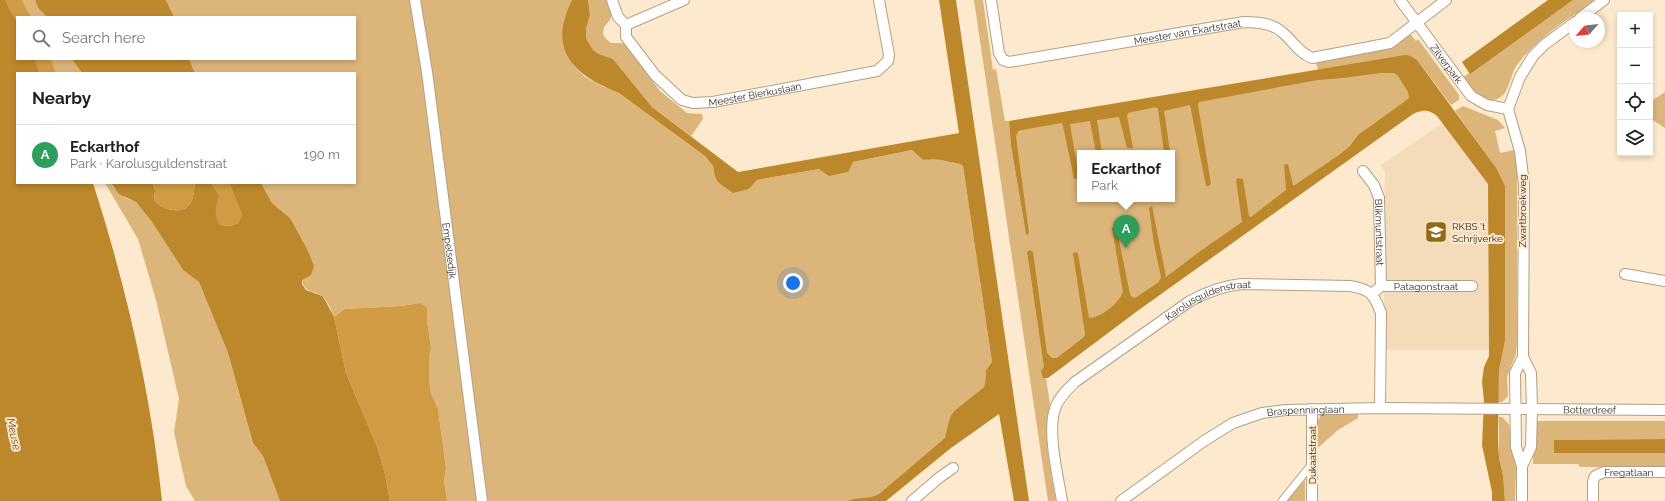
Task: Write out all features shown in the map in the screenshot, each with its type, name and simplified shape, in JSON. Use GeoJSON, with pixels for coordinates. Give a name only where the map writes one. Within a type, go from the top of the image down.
{"type":"FeatureCollection","features":[{"type":"Feature","properties":{"kind":"street","name":"Empelsedijk"},"geometry":{"type":"LineString","coordinates":[[415,0],[428,80],[482,501]]}},
{"type":"Feature","properties":{"kind":"street","name":"Meester Bierkuslaan"},"geometry":{"type":"LineString","coordinates":[[612,0],[618,18],[626,25],[626,37],[655,75],[682,100],[693,103],[713,102],[877,71],[888,61],[889,55],[879,0]]}},
{"type":"Feature","properties":{"kind":"street"},"geometry":{"type":"LineString","coordinates":[[626,25],[684,0]]}},
{"type":"Feature","properties":{"kind":"street","name":"Meester van Ekartstraat"},"geometry":{"type":"LineString","coordinates":[[991,0],[999,53],[1003,60],[1010,62],[1244,22],[1258,22],[1282,31],[1304,55],[1312,58],[1390,42],[1446,0]]}},
{"type":"Feature","properties":{"kind":"street","name":"Zilverpark"},"geometry":{"type":"LineString","coordinates":[[1400,0],[1471,96],[1487,105],[1508,109]]}},
{"type":"Feature","properties":{"kind":"street"},"geometry":{"type":"LineString","coordinates":[[1588,12],[1604,0]]}},
{"type":"Feature","properties":{"kind":"street"},"geometry":{"type":"LineString","coordinates":[[1508,109],[1520,76],[1533,56],[1544,45],[1569,26]]}},
{"type":"Feature","properties":{"kind":"street","name":"Zwartbroekweg"},"geometry":{"type":"LineString","coordinates":[[1508,109],[1520,151],[1524,185],[1523,357],[1515,373],[1516,447],[1522,466],[1522,501]]}},
{"type":"Feature","properties":{"kind":"street","name":"Blikmuntstraat"},"geometry":{"type":"LineString","coordinates":[[1363,172],[1374,185],[1379,198],[1381,286]]}},
{"type":"Feature","properties":{"kind":"street"},"geometry":{"type":"LineString","coordinates":[[1625,274],[1665,281]]}},
{"type":"Feature","properties":{"kind":"street","name":"Karolusguldenstraat"},"geometry":{"type":"LineString","coordinates":[[1062,501],[1052,432],[1055,408],[1064,392],[1075,382],[1190,301],[1209,291],[1226,285],[1241,284],[1350,286],[1364,288],[1372,294]]}},
{"type":"Feature","properties":{"kind":"street"},"geometry":{"type":"LineString","coordinates":[[1380,408],[1381,313],[1372,294],[1381,286]]}},
{"type":"Feature","properties":{"kind":"street","name":"Patagonstraat"},"geometry":{"type":"LineString","coordinates":[[1381,286],[1472,286]]}},
{"type":"Feature","properties":{"kind":"street","name":"Zwartbroekweg"},"geometry":{"type":"LineString","coordinates":[[1522,466],[1531,447],[1532,408],[1531,373],[1523,357]]}},
{"type":"Feature","properties":{"kind":"street","name":"Braspenninglaan"},"geometry":{"type":"LineString","coordinates":[[1122,501],[1204,441],[1233,424],[1262,414],[1286,410],[1312,409],[1515,408]]}},
{"type":"Feature","properties":{"kind":"street","name":"Botterdreef"},"geometry":{"type":"LineString","coordinates":[[1515,408],[1665,410]]}},
{"type":"Feature","properties":{"kind":"street","name":"Dukaatstraat"},"geometry":{"type":"LineString","coordinates":[[1312,409],[1312,501]]}},
{"type":"Feature","properties":{"kind":"street"},"geometry":{"type":"LineString","coordinates":[[1282,501],[1312,463]]}},
{"type":"Feature","properties":{"kind":"street"},"geometry":{"type":"LineString","coordinates":[[912,501],[953,468]]}},
{"type":"Feature","properties":{"kind":"street","name":"Fregatlaan"},"geometry":{"type":"LineString","coordinates":[[1593,501],[1593,482],[1595,476],[1604,472],[1665,472]]}},
{"type":"Feature","properties":{"kind":"shaded area"},"geometry":{"type":"Polygon","coordinates":[[[5,0],[22,0],[30,16],[16,16],[16,20],[5,0]]]}},
{"type":"Feature","properties":{"kind":"shaded area"},"geometry":{"type":"Polygon","coordinates":[[[22,0],[35,0],[38,8],[46,16],[30,16],[22,0]]]}},
{"type":"Feature","properties":{"kind":"shaded area"},"geometry":{"type":"Polygon","coordinates":[[[166,0],[411,0],[423,77],[478,501],[447,501],[444,480],[446,468],[438,409],[431,393],[429,379],[429,358],[431,348],[427,321],[427,307],[420,303],[401,306],[345,309],[334,317],[325,299],[307,289],[303,284],[302,280],[304,278],[290,218],[272,203],[262,184],[356,184],[356,72],[195,72],[189,60],[356,60],[356,16],[174,16],[166,0]]]}},
{"type":"Feature","properties":{"kind":"shaded area"},"geometry":{"type":"Polygon","coordinates":[[[420,0],[572,0],[564,20],[573,65],[585,77],[619,93],[705,156],[713,166],[715,177],[749,189],[757,180],[912,150],[923,160],[934,159],[962,165],[992,362],[986,370],[984,387],[954,411],[950,417],[946,438],[879,494],[847,501],[485,501],[420,0]]]}},
{"type":"Feature","properties":{"kind":"shaded area"},"geometry":{"type":"Polygon","coordinates":[[[588,0],[608,0],[612,14],[610,20],[604,27],[603,34],[606,39],[611,43],[621,43],[629,46],[633,55],[660,91],[687,113],[702,114],[703,119],[691,136],[652,107],[613,59],[593,50],[586,38],[586,29],[590,15],[588,0]]]}},
{"type":"Feature","properties":{"kind":"shaded area"},"geometry":{"type":"Polygon","coordinates":[[[974,0],[983,0],[993,70],[996,69],[1005,121],[1009,121],[1011,146],[1026,234],[1011,122],[1410,62],[1433,96],[1048,374],[1027,252],[1050,404],[1047,440],[1056,501],[1048,501],[974,0]]]}},
{"type":"Feature","properties":{"kind":"shaded area"},"geometry":{"type":"Polygon","coordinates":[[[1573,0],[1595,0],[1578,12],[1569,12],[1569,19],[1543,38],[1525,55],[1514,70],[1506,91],[1499,98],[1494,100],[1485,99],[1476,93],[1462,78],[1573,0]]]}},
{"type":"Feature","properties":{"kind":"shaded area"},"geometry":{"type":"Polygon","coordinates":[[[1409,33],[1416,41],[1418,39],[1459,95],[1459,100],[1451,105],[1417,60],[1411,56],[1318,70],[1316,62],[1390,48],[1409,33]]]}},
{"type":"Feature","properties":{"kind":"shaded area"},"geometry":{"type":"Polygon","coordinates":[[[35,60],[51,60],[56,72],[40,72],[35,60]]]}},
{"type":"Feature","properties":{"kind":"shaded area"},"geometry":{"type":"Polygon","coordinates":[[[51,60],[73,60],[81,72],[56,72],[51,60]]]}},
{"type":"Feature","properties":{"kind":"shaded area"},"geometry":{"type":"Polygon","coordinates":[[[1665,92],[1665,128],[1653,120],[1653,100],[1665,92]]]}},
{"type":"Feature","properties":{"kind":"shaded area"},"geometry":{"type":"Polygon","coordinates":[[[1463,106],[1498,120],[1505,128],[1495,131],[1500,153],[1514,150],[1517,168],[1517,342],[1516,354],[1507,377],[1508,396],[1502,402],[1498,402],[1499,370],[1505,341],[1505,186],[1497,169],[1455,111],[1463,106]]]}},
{"type":"Feature","properties":{"kind":"shaded area","name":"RKBS 't Schrijverke"},"geometry":{"type":"Polygon","coordinates":[[[1443,123],[1488,184],[1489,350],[1386,350],[1383,275],[1385,173],[1381,165],[1443,123]]]}},
{"type":"Feature","properties":{"kind":"shaded area"},"geometry":{"type":"Polygon","coordinates":[[[106,184],[112,184],[126,198],[136,202],[152,222],[183,270],[199,282],[228,353],[253,443],[263,456],[280,501],[195,501],[186,486],[174,432],[179,399],[156,300],[138,239],[106,184]]]}},
{"type":"Feature","properties":{"kind":"shaded area"},"geometry":{"type":"Polygon","coordinates":[[[153,184],[195,184],[192,200],[188,206],[179,210],[167,209],[157,204],[154,200],[155,191],[153,184]]]}},
{"type":"Feature","properties":{"kind":"shaded area"},"geometry":{"type":"Polygon","coordinates":[[[212,184],[229,184],[242,215],[238,223],[230,226],[220,225],[214,214],[218,196],[212,184]]]}},
{"type":"Feature","properties":{"kind":"shaded area"},"geometry":{"type":"Polygon","coordinates":[[[420,303],[427,307],[427,321],[431,348],[429,358],[429,379],[431,393],[438,409],[446,468],[444,480],[447,501],[390,501],[378,449],[346,373],[334,317],[345,309],[401,306],[420,303]]]}},
{"type":"Feature","properties":{"kind":"shaded area"},"geometry":{"type":"Polygon","coordinates":[[[1325,412],[1358,413],[1358,418],[1338,430],[1319,447],[1317,445],[1318,422],[1321,415],[1325,412]]]}},
{"type":"Feature","properties":{"kind":"shaded area"},"geometry":{"type":"Polygon","coordinates":[[[1499,417],[1502,417],[1509,424],[1516,468],[1515,501],[1505,501],[1503,475],[1499,458],[1499,417]]]}},
{"type":"Feature","properties":{"kind":"shaded area"},"geometry":{"type":"Polygon","coordinates":[[[1533,421],[1665,421],[1665,439],[1554,440],[1554,453],[1665,453],[1665,468],[1580,467],[1578,464],[1533,464],[1533,421]]]}},
{"type":"Feature","properties":{"kind":"shaded area"},"geometry":{"type":"Polygon","coordinates":[[[1305,480],[1305,501],[1286,501],[1305,480]]]}},
{"type":"Feature","properties":{"kind":"water","name":"Meuse"},"geometry":{"type":"Polygon","coordinates":[[[0,0],[5,0],[16,20],[16,60],[35,60],[40,72],[16,72],[16,184],[93,184],[116,261],[136,340],[151,420],[162,501],[0,501],[0,0]]]}},
{"type":"Feature","properties":{"kind":"water"},"geometry":{"type":"Polygon","coordinates":[[[35,0],[166,0],[174,16],[46,16],[38,8],[35,0]]]}},
{"type":"Feature","properties":{"kind":"water"},"geometry":{"type":"Polygon","coordinates":[[[572,0],[588,0],[590,15],[586,29],[586,38],[593,50],[613,59],[652,107],[738,172],[959,133],[939,0],[956,0],[1029,501],[1014,501],[999,414],[951,448],[886,501],[847,501],[879,494],[945,438],[950,417],[954,411],[984,387],[986,370],[992,362],[963,166],[934,159],[923,160],[912,150],[853,162],[848,172],[829,176],[819,169],[757,180],[749,189],[733,193],[719,183],[715,177],[713,166],[705,156],[619,93],[589,78],[577,69],[569,58],[564,47],[562,33],[565,18],[572,0]]]}},
{"type":"Feature","properties":{"kind":"water"},"geometry":{"type":"Polygon","coordinates":[[[1548,0],[1573,0],[1470,74],[1462,62],[1548,0]]]}},
{"type":"Feature","properties":{"kind":"water"},"geometry":{"type":"Polygon","coordinates":[[[1405,55],[1411,56],[1417,60],[1497,169],[1505,186],[1505,341],[1499,370],[1498,439],[1505,501],[1492,501],[1492,492],[1482,445],[1484,402],[1482,381],[1484,367],[1489,356],[1488,184],[1437,116],[1428,111],[1413,114],[1136,312],[1048,378],[1043,378],[1041,371],[1044,367],[1027,252],[1030,250],[1033,252],[1047,353],[1052,358],[1057,358],[1084,337],[1085,334],[1073,253],[1077,252],[1078,254],[1089,318],[1104,313],[1118,301],[1123,292],[1112,228],[1116,226],[1130,294],[1135,298],[1159,282],[1161,277],[1154,244],[1149,208],[1152,206],[1166,277],[1242,222],[1236,180],[1238,178],[1243,179],[1249,216],[1251,217],[1286,190],[1284,165],[1288,164],[1293,185],[1295,185],[1339,155],[1350,146],[1358,135],[1409,98],[1408,92],[1398,76],[1394,73],[1380,73],[1318,80],[1199,102],[1198,105],[1211,184],[1209,186],[1206,186],[1190,105],[1164,111],[1170,150],[1164,150],[1158,109],[1156,107],[1128,113],[1127,116],[1133,148],[1127,148],[1119,117],[1097,120],[1102,150],[1095,150],[1090,121],[1070,124],[1077,166],[1077,178],[1074,179],[1062,123],[1018,131],[1016,137],[1029,233],[1027,235],[1011,146],[1009,121],[1405,55]]]}},
{"type":"Feature","properties":{"kind":"water"},"geometry":{"type":"Polygon","coordinates":[[[73,60],[189,60],[195,72],[81,72],[73,60]]]}},
{"type":"Feature","properties":{"kind":"water"},"geometry":{"type":"Polygon","coordinates":[[[112,184],[153,184],[155,191],[154,200],[157,204],[167,209],[179,210],[184,209],[191,202],[195,184],[212,184],[219,196],[216,211],[218,221],[220,225],[230,226],[238,223],[242,215],[229,184],[262,184],[272,203],[290,218],[308,251],[314,266],[311,275],[302,280],[302,284],[306,290],[322,296],[334,317],[346,373],[378,449],[390,501],[280,501],[263,456],[253,443],[228,353],[199,282],[183,270],[152,222],[136,202],[119,194],[112,184]]]}},
{"type":"Feature","properties":{"kind":"water"},"geometry":{"type":"Polygon","coordinates":[[[1665,439],[1665,453],[1554,453],[1554,440],[1665,439]]]}},
{"type":"Feature","properties":{"kind":"place","name":"RKBS 't Schrijverke"},"geometry":{"type":"Point","coordinates":[1436,232]}},
{"type":"Feature","properties":{"kind":"place","name":"Eckarthof"},"geometry":{"type":"Point","coordinates":[1126,248]}}]}
